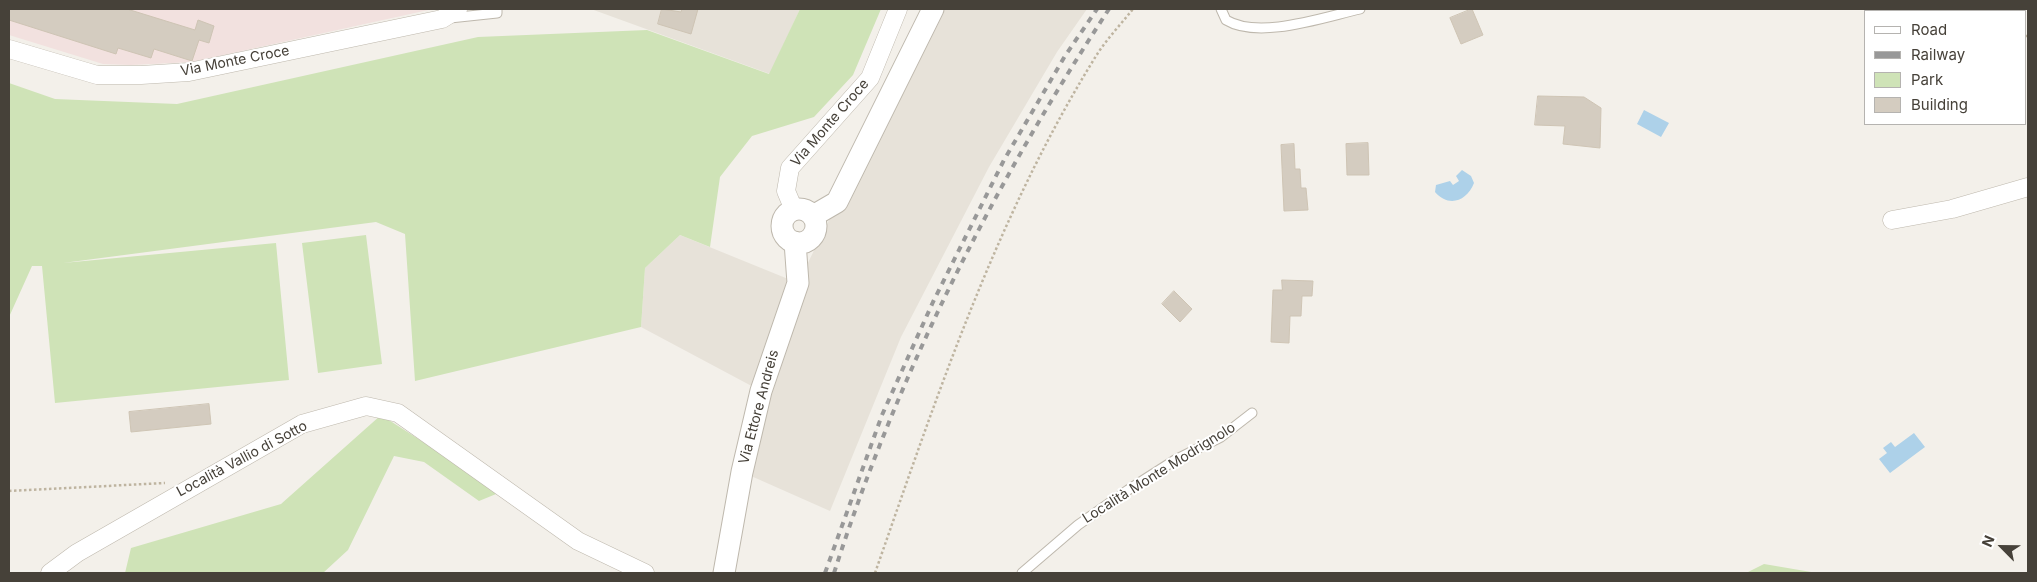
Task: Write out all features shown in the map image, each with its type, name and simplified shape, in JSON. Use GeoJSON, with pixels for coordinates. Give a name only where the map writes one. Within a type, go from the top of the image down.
{"type":"FeatureCollection","features":[{"type":"Feature","properties":{"kind":"street","name":"Via Monte Croce"},"geometry":{"type":"LineString","coordinates":[[9,49],[97,75],[189,72],[442,19],[458,9]]}},
{"type":"Feature","properties":{"kind":"street","name":"Via Monte Croce"},"geometry":{"type":"LineString","coordinates":[[803,213],[786,191],[790,168],[870,78],[898,9]]}},
{"type":"Feature","properties":{"kind":"street"},"geometry":{"type":"LineString","coordinates":[[803,213],[837,202],[932,9]]}},
{"type":"Feature","properties":{"kind":"street"},"geometry":{"type":"LineString","coordinates":[[1892,220],[1952,209],[2028,187]]}},
{"type":"Feature","properties":{"kind":"street","name":"Via Ettore Andreis"},"geometry":{"type":"LineString","coordinates":[[724,573],[742,472],[761,391],[798,283],[795,242],[808,240],[813,235],[815,229],[803,213]]}},
{"type":"Feature","properties":{"kind":"street","name":"Località Vallio di Sotto"},"geometry":{"type":"LineString","coordinates":[[50,573],[77,553],[302,424],[366,406],[398,413],[578,540],[645,573]]}},
{"type":"Feature","properties":{"kind":"lane"},"geometry":{"type":"LineString","coordinates":[[442,19],[497,13],[497,9]]}},
{"type":"Feature","properties":{"kind":"lane"},"geometry":{"type":"LineString","coordinates":[[1221,9],[1226,20],[1246,28],[1295,24],[1360,9]]}},
{"type":"Feature","properties":{"kind":"lane","name":"Località Monte Modrignolo"},"geometry":{"type":"LineString","coordinates":[[1022,573],[1078,525],[1128,490],[1175,460],[1221,437],[1252,413]]}},
{"type":"Feature","properties":{"kind":"path"},"geometry":{"type":"LineString","coordinates":[[875,573],[951,356],[1016,201],[1096,55],[1133,9]]}},
{"type":"Feature","properties":{"kind":"path"},"geometry":{"type":"LineString","coordinates":[[9,491],[169,483]]}},
{"type":"Feature","properties":{"kind":"shaded area"},"geometry":{"type":"Polygon","coordinates":[[[9,9],[433,9],[192,62],[131,65],[103,64],[9,35],[9,9]]]}},
{"type":"Feature","properties":{"kind":"shaded area"},"geometry":{"type":"Polygon","coordinates":[[[591,9],[800,9],[770,74],[591,9]]]}},
{"type":"Feature","properties":{"kind":"shaded area"},"geometry":{"type":"Polygon","coordinates":[[[933,9],[1087,9],[1057,52],[989,167],[901,337],[830,511],[742,472],[761,391],[641,327],[645,268],[680,235],[798,283],[933,9]]]}},
{"type":"Feature","properties":{"kind":"green space"},"geometry":{"type":"Polygon","coordinates":[[[800,9],[881,9],[853,75],[814,117],[752,136],[720,177],[710,247],[680,235],[645,268],[641,327],[415,381],[405,234],[376,222],[63,263],[276,243],[289,380],[55,403],[42,266],[32,266],[9,317],[9,83],[55,99],[177,104],[478,37],[647,30],[769,74],[800,9]]]}},
{"type":"Feature","properties":{"kind":"green space"},"geometry":{"type":"Polygon","coordinates":[[[366,235],[382,364],[318,373],[302,243],[366,235]]]}},
{"type":"Feature","properties":{"kind":"green space"},"geometry":{"type":"Polygon","coordinates":[[[381,415],[501,492],[479,501],[424,462],[394,456],[348,550],[323,573],[125,573],[131,548],[281,504],[381,415]]]}},
{"type":"Feature","properties":{"kind":"green space"},"geometry":{"type":"Polygon","coordinates":[[[1764,564],[1817,573],[1746,573],[1764,564]]]}},
{"type":"Feature","properties":{"kind":"water"},"geometry":{"type":"Polygon","coordinates":[[[1644,110],[1669,123],[1661,137],[1637,124],[1644,110]]]}},
{"type":"Feature","properties":{"kind":"water"},"geometry":{"type":"Polygon","coordinates":[[[1462,170],[1471,176],[1474,183],[1467,194],[1462,198],[1452,201],[1440,197],[1435,192],[1436,185],[1450,181],[1453,185],[1459,181],[1456,176],[1462,170]]]}},
{"type":"Feature","properties":{"kind":"water"},"geometry":{"type":"Polygon","coordinates":[[[1914,433],[1925,447],[1890,473],[1879,459],[1887,453],[1883,448],[1891,442],[1895,447],[1914,433]]]}},
{"type":"Feature","properties":{"kind":"building"},"geometry":{"type":"Polygon","coordinates":[[[9,9],[127,9],[195,30],[198,20],[214,26],[209,43],[199,40],[192,61],[154,49],[151,58],[118,48],[116,54],[9,20],[9,9]]]}},
{"type":"Feature","properties":{"kind":"building"},"geometry":{"type":"Polygon","coordinates":[[[662,9],[681,12],[682,9],[698,9],[691,34],[658,24],[662,9]]]}},
{"type":"Feature","properties":{"kind":"building"},"geometry":{"type":"Polygon","coordinates":[[[1472,9],[1483,35],[1461,44],[1450,18],[1472,9]]]}},
{"type":"Feature","properties":{"kind":"building"},"geometry":{"type":"Polygon","coordinates":[[[1538,96],[1584,97],[1601,108],[1600,148],[1563,144],[1565,126],[1535,125],[1538,96]]]}},
{"type":"Feature","properties":{"kind":"building"},"geometry":{"type":"Polygon","coordinates":[[[1368,143],[1369,175],[1347,175],[1346,144],[1368,143]]]}},
{"type":"Feature","properties":{"kind":"building"},"geometry":{"type":"Polygon","coordinates":[[[1294,144],[1295,169],[1300,169],[1301,188],[1306,188],[1308,210],[1284,211],[1281,145],[1294,144]]]}},
{"type":"Feature","properties":{"kind":"building"},"geometry":{"type":"Polygon","coordinates":[[[1282,280],[1313,281],[1312,296],[1302,296],[1301,316],[1290,316],[1289,343],[1271,342],[1273,290],[1282,290],[1282,280]]]}},
{"type":"Feature","properties":{"kind":"building"},"geometry":{"type":"Polygon","coordinates":[[[1174,291],[1192,309],[1180,322],[1162,304],[1174,291]]]}},
{"type":"Feature","properties":{"kind":"building"},"geometry":{"type":"Polygon","coordinates":[[[209,404],[211,424],[131,432],[129,412],[209,404]]]}},
{"type":"Feature","properties":{"kind":"railway"},"geometry":{"type":"LineString","coordinates":[[825,573],[882,415],[933,302],[1004,160],[1065,56],[1097,9]]}},
{"type":"Feature","properties":{"kind":"railway"},"geometry":{"type":"LineString","coordinates":[[834,573],[859,499],[888,425],[952,282],[988,212],[1027,143],[1109,9]]}}]}
